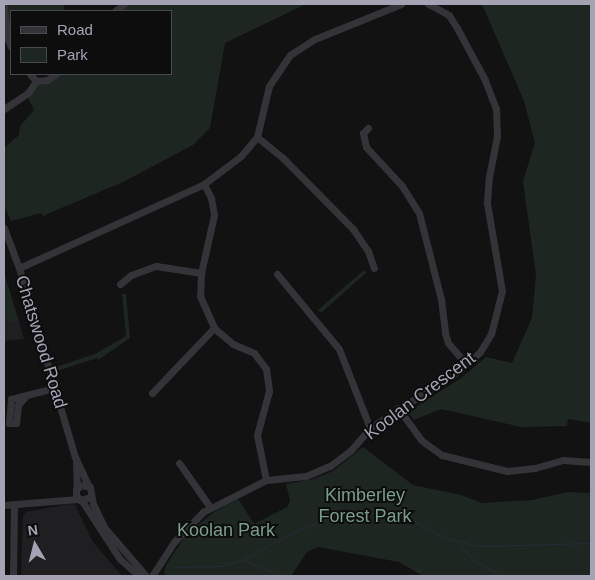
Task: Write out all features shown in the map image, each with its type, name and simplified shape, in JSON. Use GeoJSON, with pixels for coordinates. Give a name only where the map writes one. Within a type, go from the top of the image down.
{"type":"FeatureCollection","features":[{"type":"Feature","properties":{"kind":"street"},"geometry":{"type":"LineString","coordinates":[[19,268],[204,184],[241,156],[257,137],[265,94],[274,75],[290,55],[315,39],[401,4]]}},
{"type":"Feature","properties":{"kind":"street","name":"Koolan Crescent"},"geometry":{"type":"LineString","coordinates":[[152,576],[185,528],[210,507],[266,480],[306,476],[330,466],[351,450],[370,428],[466,364],[480,352],[492,334],[502,291],[487,204],[497,119],[490,90],[457,28],[449,16],[428,4]]}},
{"type":"Feature","properties":{"kind":"street"},"geometry":{"type":"LineString","coordinates":[[4,7],[7,37],[10,44]]}},
{"type":"Feature","properties":{"kind":"street"},"geometry":{"type":"LineString","coordinates":[[31,75],[36,81]]}},
{"type":"Feature","properties":{"kind":"street"},"geometry":{"type":"LineString","coordinates":[[36,81],[47,80],[54,75]]}},
{"type":"Feature","properties":{"kind":"street"},"geometry":{"type":"LineString","coordinates":[[4,110],[28,93],[36,81]]}},
{"type":"Feature","properties":{"kind":"street"},"geometry":{"type":"LineString","coordinates":[[368,128],[363,133],[366,146],[402,186],[419,213],[441,299],[448,343],[466,364]]}},
{"type":"Feature","properties":{"kind":"street"},"geometry":{"type":"LineString","coordinates":[[257,137],[284,158],[353,229],[368,251],[374,268]]}},
{"type":"Feature","properties":{"kind":"street"},"geometry":{"type":"LineString","coordinates":[[204,184],[211,198],[214,215],[201,273],[200,296],[214,328],[233,344],[254,353],[268,376],[269,391],[257,435],[266,480]]}},
{"type":"Feature","properties":{"kind":"street","name":"Chatswood Road"},"geometry":{"type":"LineString","coordinates":[[4,228],[19,268],[75,457],[88,485],[91,497]]}},
{"type":"Feature","properties":{"kind":"street"},"geometry":{"type":"LineString","coordinates":[[120,284],[131,275],[156,266],[201,273]]}},
{"type":"Feature","properties":{"kind":"street"},"geometry":{"type":"LineString","coordinates":[[277,274],[340,349],[370,428]]}},
{"type":"Feature","properties":{"kind":"street"},"geometry":{"type":"LineString","coordinates":[[152,393],[214,328]]}},
{"type":"Feature","properties":{"kind":"street"},"geometry":{"type":"LineString","coordinates":[[24,397],[54,388]]}},
{"type":"Feature","properties":{"kind":"street"},"geometry":{"type":"LineString","coordinates":[[398,408],[422,440],[442,455],[507,471],[535,468],[563,460],[591,462]]}},
{"type":"Feature","properties":{"kind":"street","name":"Chatswood Road"},"geometry":{"type":"LineString","coordinates":[[75,457],[76,489],[80,500]]}},
{"type":"Feature","properties":{"kind":"street"},"geometry":{"type":"LineString","coordinates":[[179,463],[210,507]]}},
{"type":"Feature","properties":{"kind":"street"},"geometry":{"type":"LineString","coordinates":[[56,500],[88,485]]}},
{"type":"Feature","properties":{"kind":"street"},"geometry":{"type":"LineString","coordinates":[[4,504],[14,505],[56,500],[80,500],[91,497],[102,523],[120,554],[146,576]]}},
{"type":"Feature","properties":{"kind":"street"},"geometry":{"type":"LineString","coordinates":[[80,500],[120,554],[139,576]]}},
{"type":"Feature","properties":{"kind":"street"},"geometry":{"type":"LineString","coordinates":[[13,576],[14,505]]}},
{"type":"Feature","properties":{"kind":"shaded area"},"geometry":{"type":"Polygon","coordinates":[[[4,321],[19,321],[24,339],[4,341],[4,321]]]}},
{"type":"Feature","properties":{"kind":"shaded area"},"geometry":{"type":"Polygon","coordinates":[[[69,504],[75,505],[93,542],[122,576],[21,576],[23,516],[26,512],[69,504]]]}},
{"type":"Feature","properties":{"kind":"green space"},"geometry":{"type":"Polygon","coordinates":[[[6,4],[64,4],[64,10],[10,10],[10,34],[6,4]]]}},
{"type":"Feature","properties":{"kind":"green space"},"geometry":{"type":"Polygon","coordinates":[[[127,4],[306,4],[225,43],[210,128],[193,145],[123,182],[43,216],[41,213],[11,221],[5,207],[4,148],[19,135],[20,126],[34,110],[27,96],[38,83],[55,75],[172,75],[172,10],[119,10],[127,4]]]}},
{"type":"Feature","properties":{"kind":"green space"},"geometry":{"type":"Polygon","coordinates":[[[482,4],[591,4],[591,423],[568,419],[567,426],[521,427],[441,409],[414,420],[408,412],[461,378],[486,357],[512,363],[532,318],[536,275],[523,181],[535,143],[524,101],[482,4]]]}},
{"type":"Feature","properties":{"kind":"green space"},"geometry":{"type":"Polygon","coordinates":[[[364,270],[366,273],[321,313],[318,310],[364,270]]]}},
{"type":"Feature","properties":{"kind":"green space"},"geometry":{"type":"Polygon","coordinates":[[[4,273],[13,302],[19,321],[4,321],[4,273]]]}},
{"type":"Feature","properties":{"kind":"green space"},"geometry":{"type":"Polygon","coordinates":[[[122,294],[126,294],[130,338],[98,360],[97,358],[57,371],[56,367],[95,354],[126,336],[122,294]]]}},
{"type":"Feature","properties":{"kind":"green space","name":"Kimberley Forest Park"},"geometry":{"type":"Polygon","coordinates":[[[363,447],[413,485],[461,495],[482,503],[533,500],[567,492],[591,493],[591,576],[423,576],[399,562],[318,547],[307,552],[291,576],[167,576],[164,573],[166,565],[186,535],[214,512],[238,499],[254,524],[287,507],[290,501],[286,484],[314,479],[333,471],[363,447]]]}},
{"type":"Feature","properties":{"kind":"waterway"},"geometry":{"type":"LineString","coordinates":[[178,567],[221,566],[242,560],[292,533],[329,518],[367,512],[411,520],[446,538],[477,546],[591,543]]}},
{"type":"Feature","properties":{"kind":"waterway"},"geometry":{"type":"LineString","coordinates":[[457,542],[476,562],[502,576]]}},
{"type":"Feature","properties":{"kind":"waterway"},"geometry":{"type":"LineString","coordinates":[[243,560],[281,576]]}},
{"type":"Feature","properties":{"kind":"park label","name":"Koolan Park"},"geometry":{"type":"Point","coordinates":[226,530]}}]}
